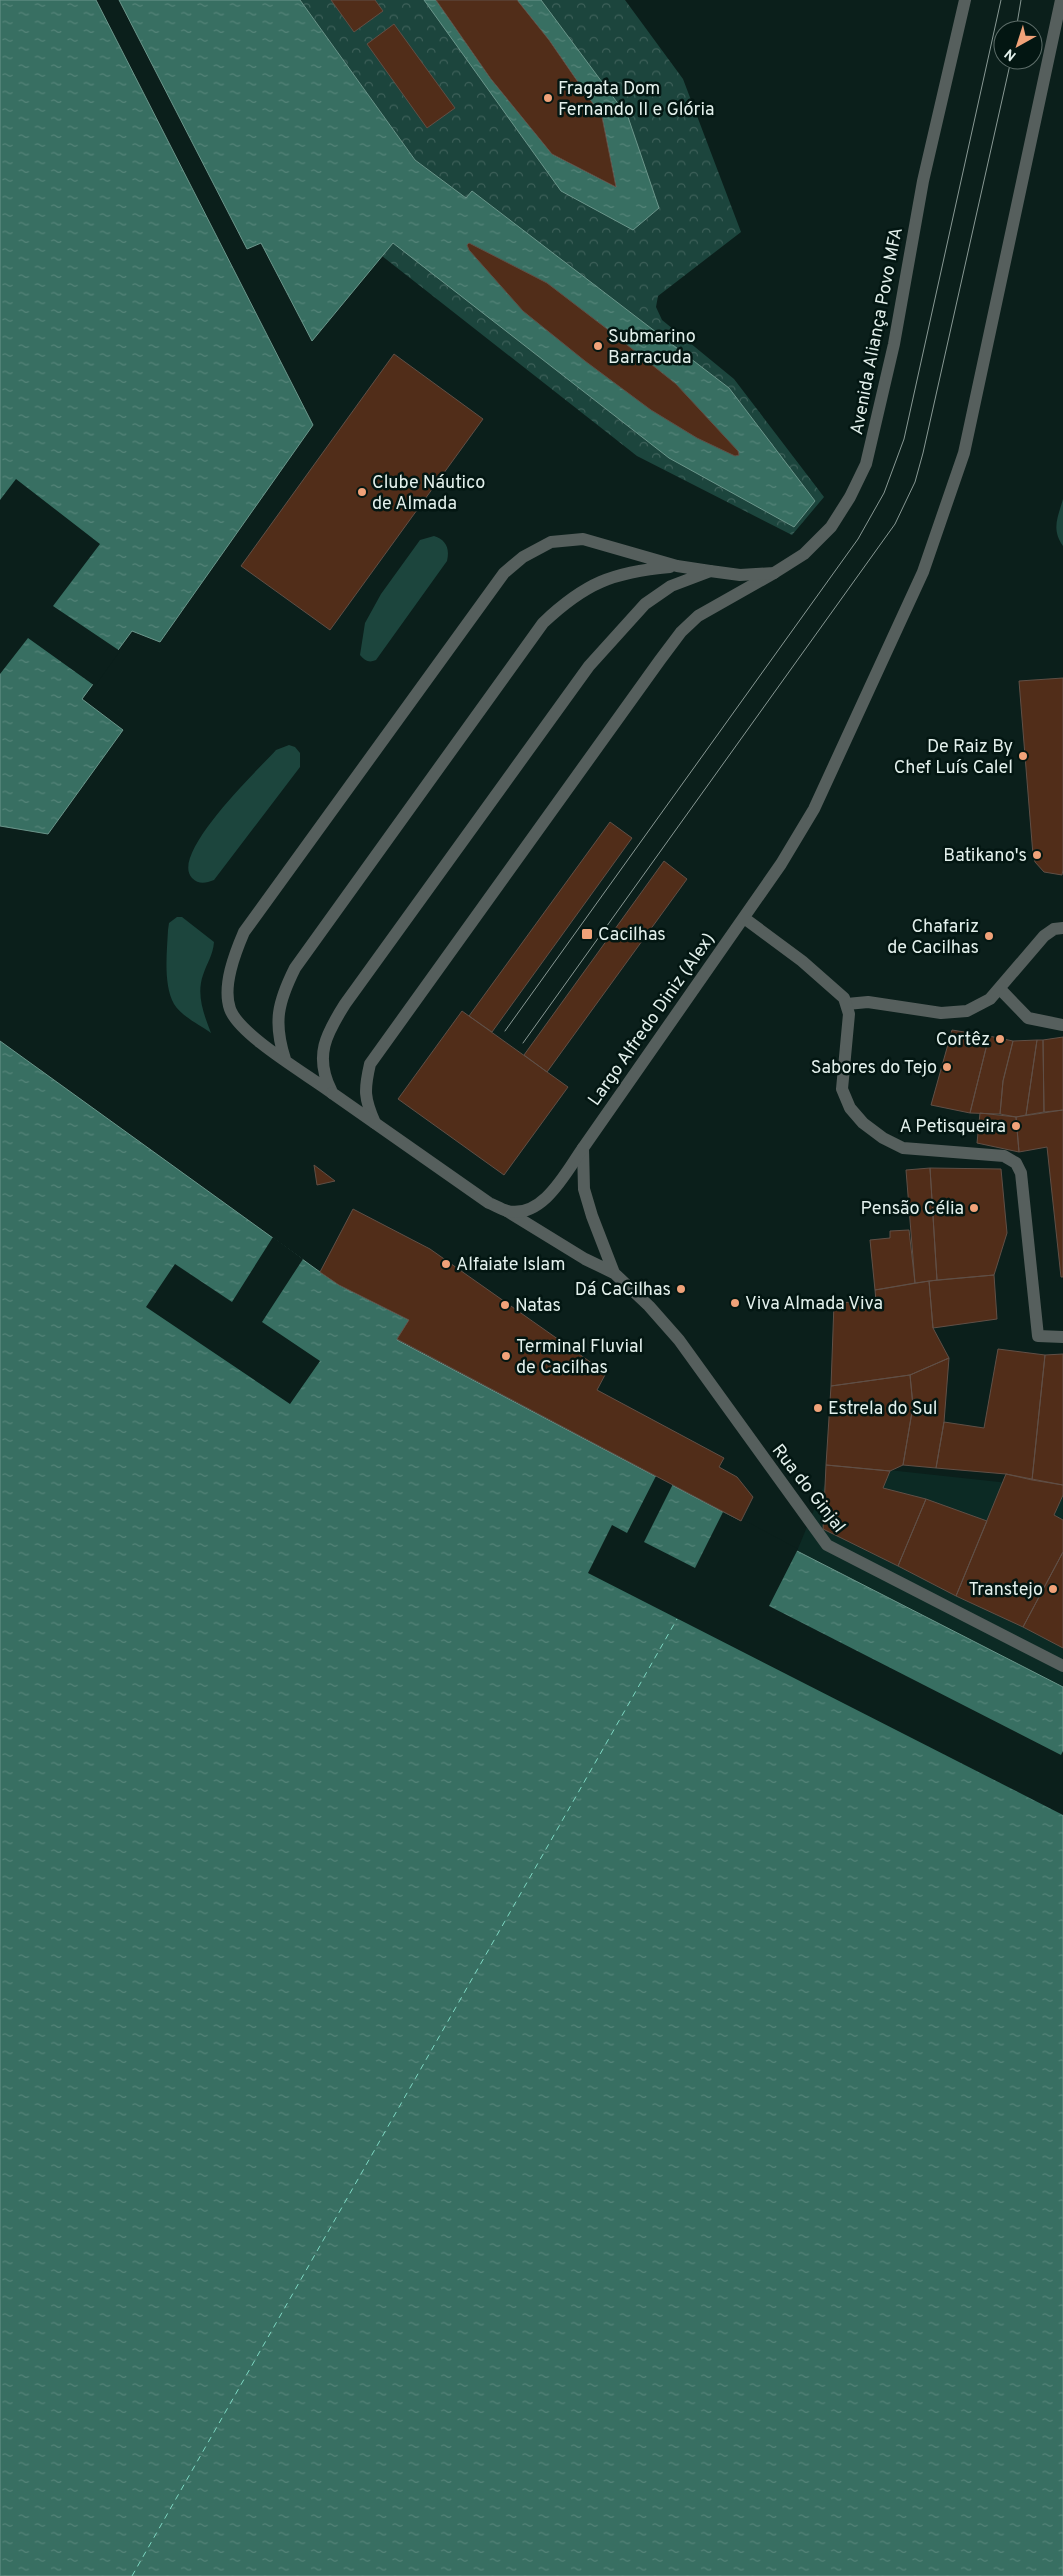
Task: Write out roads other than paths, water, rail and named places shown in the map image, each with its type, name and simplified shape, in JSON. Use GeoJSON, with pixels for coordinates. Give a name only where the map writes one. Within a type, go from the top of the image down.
{"type":"FeatureCollection","features":[{"type":"Feature","properties":{"kind":"street","name":"Avenida Aliança Povo MFA"},"geometry":{"type":"LineString","coordinates":[[677,566],[740,575],[774,572],[804,554],[831,527],[850,496],[866,464],[894,344],[923,181],[964,0]]}},
{"type":"Feature","properties":{"kind":"street","name":"Largo Alfredo Diniz (Alex)"},"geometry":{"type":"LineString","coordinates":[[507,1211],[523,1211],[539,1204],[551,1192],[782,864],[814,809],[923,572],[964,452],[1061,0]]}},
{"type":"Feature","properties":{"kind":"street"},"geometry":{"type":"LineString","coordinates":[[507,1211],[489,1203],[242,1029],[230,1009],[229,978],[235,952],[244,932],[504,573],[523,557],[552,542],[582,539],[677,566]]}},
{"type":"Feature","properties":{"kind":"street"},"geometry":{"type":"LineString","coordinates":[[284,1059],[278,1036],[278,1011],[286,986],[295,968],[543,623],[575,596],[610,577],[636,570],[677,566]]}},
{"type":"Feature","properties":{"kind":"street"},"geometry":{"type":"LineString","coordinates":[[332,1093],[324,1075],[322,1056],[328,1032],[344,1004],[527,751],[589,666],[645,604],[671,586],[710,571]]}},
{"type":"Feature","properties":{"kind":"street"},"geometry":{"type":"LineString","coordinates":[[375,1123],[367,1105],[364,1089],[370,1064],[660,660],[681,632],[698,616],[774,572]]}},
{"type":"Feature","properties":{"kind":"street"},"geometry":{"type":"LineString","coordinates":[[744,918],[802,961],[838,991],[847,1004],[848,1028],[842,1089],[850,1108],[863,1123],[883,1138],[903,1148],[1004,1156],[1016,1163],[1021,1172],[1038,1336],[1063,1337]]}},
{"type":"Feature","properties":{"kind":"street"},"geometry":{"type":"LineString","coordinates":[[847,1004],[868,1002],[953,1014],[979,1007],[1000,989],[1044,936],[1054,929],[1063,928]]}},
{"type":"Feature","properties":{"kind":"street"},"geometry":{"type":"LineString","coordinates":[[1000,989],[1028,1018],[1063,1025]]}},
{"type":"Feature","properties":{"kind":"street","name":"Rua do Ginjal"},"geometry":{"type":"LineString","coordinates":[[583,1148],[584,1190],[614,1273]]}},
{"type":"Feature","properties":{"kind":"street","name":"Rua do Ginjal"},"geometry":{"type":"LineString","coordinates":[[507,1211],[585,1259],[614,1273],[649,1306],[678,1340],[827,1545],[1063,1666]]}},
{"type":"Feature","properties":{"kind":"water"},"geometry":{"type":"Polygon","coordinates":[[[0,0],[96,0],[313,425],[160,642],[132,631],[82,699],[123,730],[48,834],[0,826],[0,0]]]}},
{"type":"Feature","properties":{"kind":"water"},"geometry":{"type":"Polygon","coordinates":[[[119,0],[300,0],[415,160],[466,198],[472,191],[729,388],[815,501],[794,527],[669,458],[393,243],[312,341],[261,243],[247,249],[119,0]]]}},
{"type":"Feature","properties":{"kind":"water"},"geometry":{"type":"Polygon","coordinates":[[[424,0],[436,0],[491,79],[552,154],[616,187],[602,117],[549,40],[517,0],[541,0],[628,117],[659,208],[633,230],[561,191],[424,0]]]}},
{"type":"Feature","properties":{"kind":"water"},"geometry":{"type":"Polygon","coordinates":[[[0,1041],[339,1285],[409,1320],[397,1340],[797,1551],[1063,1687],[1063,2576],[0,2576],[0,1041]]]}},
{"type":"Feature","properties":{"kind":"tram line"},"geometry":{"type":"LineString","coordinates":[[505,1031],[858,539],[884,493],[904,439],[1001,0]]}},
{"type":"Feature","properties":{"kind":"tram line"},"geometry":{"type":"LineString","coordinates":[[1018,20],[1021,0]]}},
{"type":"Feature","properties":{"kind":"tram line"},"geometry":{"type":"LineString","coordinates":[[523,1043],[895,524],[915,482],[923,453],[1009,70]]}},
{"type":"Feature","properties":{"kind":"place","name":"Fragata Dom Fernando II e Glória"},"geometry":{"type":"Point","coordinates":[548,98]}},
{"type":"Feature","properties":{"kind":"place","name":"Submarino Barracuda"},"geometry":{"type":"Point","coordinates":[598,346]}},
{"type":"Feature","properties":{"kind":"place","name":"Clube Náutico de Almada"},"geometry":{"type":"Point","coordinates":[362,492]}},
{"type":"Feature","properties":{"kind":"place","name":"De Raiz By Chef Luís Calel"},"geometry":{"type":"Point","coordinates":[1023,756]}},
{"type":"Feature","properties":{"kind":"place","name":"Batikano's"},"geometry":{"type":"Point","coordinates":[1037,855]}},
{"type":"Feature","properties":{"kind":"place","name":"Cacilhas"},"geometry":{"type":"Point","coordinates":[587,934]}},
{"type":"Feature","properties":{"kind":"place","name":"Chafariz de Cacilhas"},"geometry":{"type":"Point","coordinates":[989,936]}},
{"type":"Feature","properties":{"kind":"place","name":"Cortêz"},"geometry":{"type":"Point","coordinates":[1000,1039]}},
{"type":"Feature","properties":{"kind":"place","name":"Sabores do Tejo"},"geometry":{"type":"Point","coordinates":[947,1067]}},
{"type":"Feature","properties":{"kind":"place","name":"A Petisqueira"},"geometry":{"type":"Point","coordinates":[1016,1126]}},
{"type":"Feature","properties":{"kind":"place","name":"Pensão Célia"},"geometry":{"type":"Point","coordinates":[974,1208]}},
{"type":"Feature","properties":{"kind":"place","name":"Alfaiate Islam"},"geometry":{"type":"Point","coordinates":[446,1264]}},
{"type":"Feature","properties":{"kind":"place","name":"Dá CaCilhas"},"geometry":{"type":"Point","coordinates":[681,1289]}},
{"type":"Feature","properties":{"kind":"place","name":"Viva Almada Viva"},"geometry":{"type":"Point","coordinates":[735,1303]}},
{"type":"Feature","properties":{"kind":"place","name":"Natas"},"geometry":{"type":"Point","coordinates":[505,1305]}},
{"type":"Feature","properties":{"kind":"place","name":"Terminal Fluvial de Cacilhas"},"geometry":{"type":"Point","coordinates":[506,1356]}},
{"type":"Feature","properties":{"kind":"place","name":"Estrela do Sul"},"geometry":{"type":"Point","coordinates":[818,1408]}},
{"type":"Feature","properties":{"kind":"place","name":"Transtejo"},"geometry":{"type":"Point","coordinates":[1053,1589]}}]}
